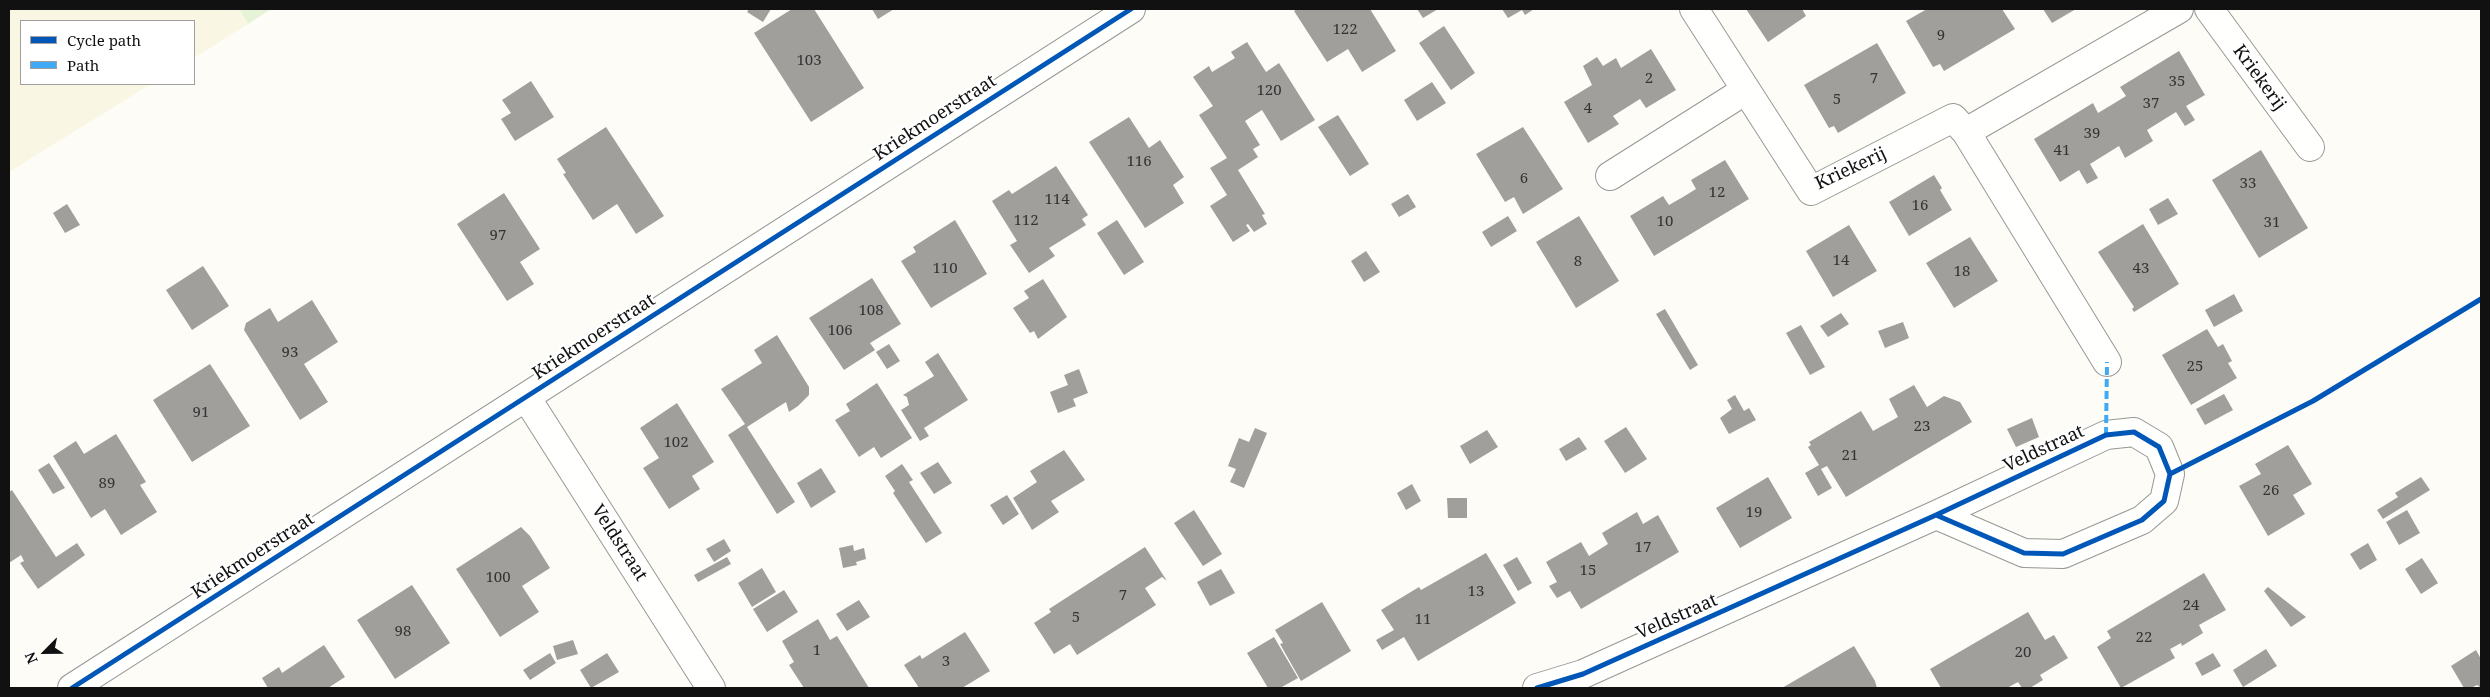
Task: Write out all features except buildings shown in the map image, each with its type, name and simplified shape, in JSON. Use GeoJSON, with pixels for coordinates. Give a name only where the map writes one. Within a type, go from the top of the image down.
{"type":"FeatureCollection","features":[{"type":"Feature","properties":{"kind":"street","name":"Kriekmoerstraat"},"geometry":{"type":"LineString","coordinates":[[72,688],[1131,9]]}},
{"type":"Feature","properties":{"kind":"street","name":"Kriekerij"},"geometry":{"type":"LineString","coordinates":[[1694,9],[1811,191],[1953,118],[1966,132],[2107,362]]}},
{"type":"Feature","properties":{"kind":"street"},"geometry":{"type":"LineString","coordinates":[[1966,132],[2179,9]]}},
{"type":"Feature","properties":{"kind":"street","name":"Kriekerij"},"geometry":{"type":"LineString","coordinates":[[2209,9],[2310,146]]}},
{"type":"Feature","properties":{"kind":"street"},"geometry":{"type":"LineString","coordinates":[[1610,176],[1746,90]]}},
{"type":"Feature","properties":{"kind":"street","name":"Veldstraat"},"geometry":{"type":"LineString","coordinates":[[526,397],[712,688]]}},
{"type":"Feature","properties":{"kind":"street","name":"Veldstraat"},"geometry":{"type":"LineString","coordinates":[[1537,688],[1583,674],[1936,515],[2106,435],[2134,432],[2159,447],[2170,474],[2164,502],[2142,520],[2063,554],[2024,553],[1936,515]]}},
{"type":"Feature","properties":{"kind":"shaded area"},"geometry":{"type":"Polygon","coordinates":[[[9,9],[239,9],[248,24],[195,57],[195,20],[20,20],[20,85],[149,85],[9,172],[9,9]]]}},
{"type":"Feature","properties":{"kind":"green space"},"geometry":{"type":"Polygon","coordinates":[[[239,9],[271,9],[248,24],[239,9]]]}},
{"type":"Feature","properties":{"kind":"marked path"},"geometry":{"type":"LineString","coordinates":[[2106,435],[2107,362]]}},
{"type":"Feature","properties":{"kind":"cycle path"},"geometry":{"type":"LineString","coordinates":[[72,688],[1131,9]]}},
{"type":"Feature","properties":{"kind":"cycle path"},"geometry":{"type":"LineString","coordinates":[[2170,474],[2313,401],[2481,299]]}},
{"type":"Feature","properties":{"kind":"cycle path"},"geometry":{"type":"LineString","coordinates":[[1537,688],[1583,674],[1936,515],[2106,435],[2134,432],[2159,447],[2170,474],[2164,501],[2142,520],[2063,554],[2024,553],[1936,515]]}}]}
